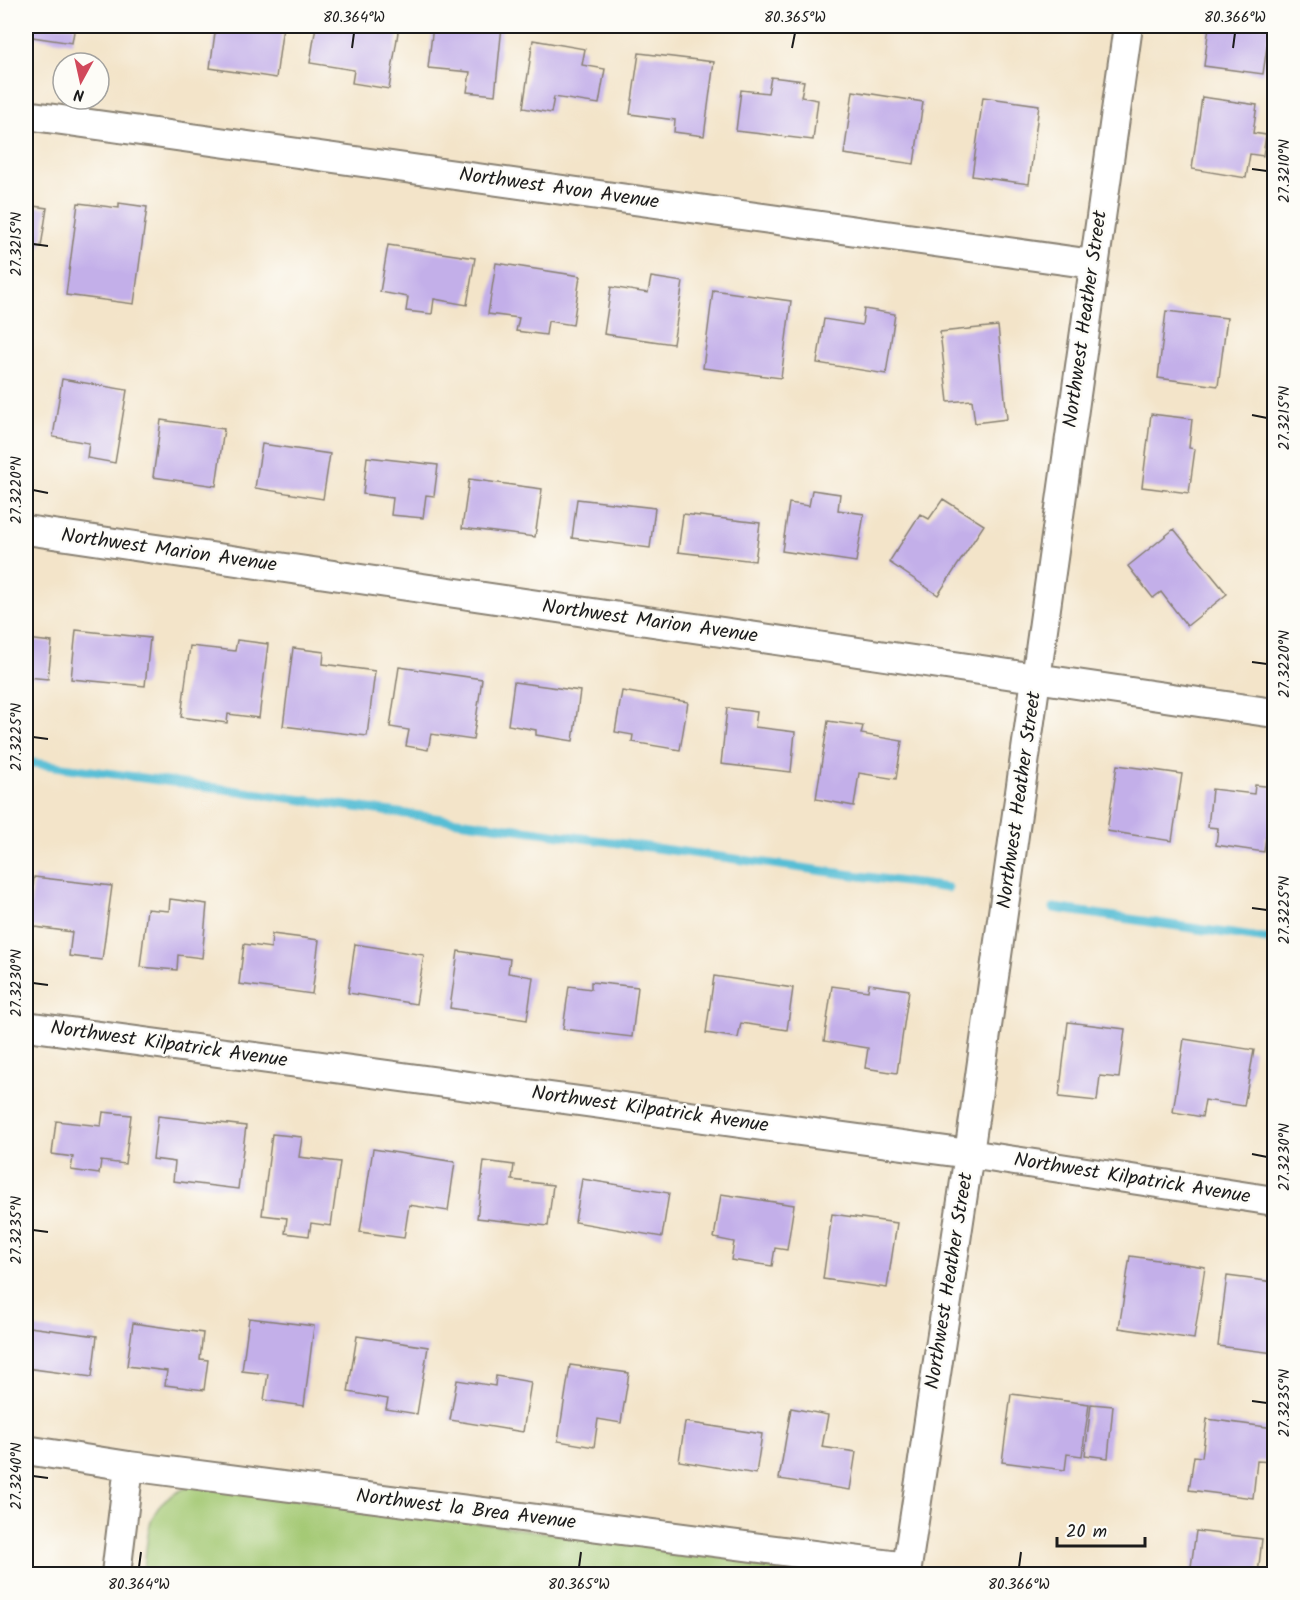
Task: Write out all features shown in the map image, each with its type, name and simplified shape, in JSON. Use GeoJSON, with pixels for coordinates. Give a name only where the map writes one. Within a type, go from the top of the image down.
{"type":"FeatureCollection","features":[{"type":"Feature","properties":{"kind":"street","name":"Northwest Heather Street"},"geometry":{"type":"LineString","coordinates":[[907,1571],[1037,679],[1128,26]]}},
{"type":"Feature","properties":{"kind":"street","name":"Northwest Avon Avenue"},"geometry":{"type":"LineString","coordinates":[[26,115],[1094,264]]}},
{"type":"Feature","properties":{"kind":"street","name":"Northwest Marion Avenue"},"geometry":{"type":"LineString","coordinates":[[26,530],[1275,713]]}},
{"type":"Feature","properties":{"kind":"street","name":"Northwest Kilpatrick Avenue"},"geometry":{"type":"LineString","coordinates":[[26,1026],[969,1154],[1275,1201]]}},
{"type":"Feature","properties":{"kind":"street","name":"Northwest la Brea Avenue"},"geometry":{"type":"LineString","coordinates":[[26,1450],[129,1466],[907,1571]]}},
{"type":"Feature","properties":{"kind":"street"},"geometry":{"type":"LineString","coordinates":[[116,1575],[129,1466]]}},
{"type":"Feature","properties":{"kind":"green space"},"geometry":{"type":"Polygon","coordinates":[[[193,1485],[858,1574],[143,1574],[149,1531],[157,1509],[177,1492],[193,1485]]]}},
{"type":"Feature","properties":{"kind":"building"},"geometry":{"type":"Polygon","coordinates":[[[26,26],[75,26],[72,43],[26,36],[26,26]]]}},
{"type":"Feature","properties":{"kind":"building"},"geometry":{"type":"Polygon","coordinates":[[[216,26],[283,26],[276,78],[210,68],[216,26]]]}},
{"type":"Feature","properties":{"kind":"building"},"geometry":{"type":"Polygon","coordinates":[[[316,26],[399,26],[389,89],[352,83],[354,70],[310,63],[316,26]]]}},
{"type":"Feature","properties":{"kind":"building"},"geometry":{"type":"Polygon","coordinates":[[[433,26],[502,26],[495,95],[467,92],[470,72],[428,68],[433,26]]]}},
{"type":"Feature","properties":{"kind":"building"},"geometry":{"type":"Polygon","coordinates":[[[1209,26],[1270,26],[1263,74],[1204,66],[1209,26]]]}},
{"type":"Feature","properties":{"kind":"building"},"geometry":{"type":"Polygon","coordinates":[[[533,40],[585,49],[582,65],[605,69],[599,104],[554,97],[551,113],[523,108],[533,40]]]}},
{"type":"Feature","properties":{"kind":"building"},"geometry":{"type":"Polygon","coordinates":[[[639,53],[714,62],[704,136],[674,132],[675,120],[630,114],[639,53]]]}},
{"type":"Feature","properties":{"kind":"building"},"geometry":{"type":"Polygon","coordinates":[[[771,77],[804,81],[801,97],[818,100],[813,140],[736,131],[741,90],[768,93],[771,77]]]}},
{"type":"Feature","properties":{"kind":"building"},"geometry":{"type":"Polygon","coordinates":[[[853,91],[923,102],[914,164],[844,154],[853,91]]]}},
{"type":"Feature","properties":{"kind":"building"},"geometry":{"type":"Polygon","coordinates":[[[983,97],[1039,105],[1029,184],[972,176],[983,97]]]}},
{"type":"Feature","properties":{"kind":"building"},"geometry":{"type":"Polygon","coordinates":[[[1202,97],[1257,105],[1253,133],[1266,135],[1263,156],[1250,154],[1246,178],[1192,169],[1202,97]]]}},
{"type":"Feature","properties":{"kind":"building"},"geometry":{"type":"Polygon","coordinates":[[[78,203],[119,208],[119,203],[147,207],[134,304],[66,295],[78,203]]]}},
{"type":"Feature","properties":{"kind":"building"},"geometry":{"type":"Polygon","coordinates":[[[26,205],[47,208],[41,247],[26,245],[26,205]]]}},
{"type":"Feature","properties":{"kind":"building"},"geometry":{"type":"Polygon","coordinates":[[[388,245],[475,258],[467,305],[434,299],[432,314],[406,311],[408,297],[380,292],[388,245]]]}},
{"type":"Feature","properties":{"kind":"building"},"geometry":{"type":"Polygon","coordinates":[[[496,263],[580,276],[573,325],[548,321],[546,335],[516,331],[519,318],[488,314],[496,263]]]}},
{"type":"Feature","properties":{"kind":"building"},"geometry":{"type":"Polygon","coordinates":[[[651,277],[683,282],[673,344],[604,334],[611,287],[648,293],[651,277]]]}},
{"type":"Feature","properties":{"kind":"building"},"geometry":{"type":"Polygon","coordinates":[[[713,290],[791,301],[781,378],[703,368],[713,290]]]}},
{"type":"Feature","properties":{"kind":"building"},"geometry":{"type":"Polygon","coordinates":[[[864,309],[895,314],[886,374],[817,363],[824,319],[862,325],[864,309]]]}},
{"type":"Feature","properties":{"kind":"building"},"geometry":{"type":"Polygon","coordinates":[[[1166,311],[1227,318],[1218,386],[1158,378],[1166,311]]]}},
{"type":"Feature","properties":{"kind":"building"},"geometry":{"type":"Polygon","coordinates":[[[998,326],[1007,419],[975,423],[972,400],[948,402],[940,332],[998,326]]]}},
{"type":"Feature","properties":{"kind":"building"},"geometry":{"type":"Polygon","coordinates":[[[62,379],[127,390],[115,463],[87,458],[89,443],[53,437],[62,379]]]}},
{"type":"Feature","properties":{"kind":"building"},"geometry":{"type":"Polygon","coordinates":[[[1151,414],[1192,419],[1189,448],[1195,449],[1189,493],[1142,487],[1151,414]]]}},
{"type":"Feature","properties":{"kind":"building"},"geometry":{"type":"Polygon","coordinates":[[[161,420],[224,429],[216,486],[153,477],[161,420]]]}},
{"type":"Feature","properties":{"kind":"building"},"geometry":{"type":"Polygon","coordinates":[[[262,444],[330,454],[323,499],[255,488],[262,444]]]}},
{"type":"Feature","properties":{"kind":"building"},"geometry":{"type":"Polygon","coordinates":[[[367,457],[438,465],[434,496],[426,495],[423,518],[391,515],[393,498],[363,494],[367,457]]]}},
{"type":"Feature","properties":{"kind":"building"},"geometry":{"type":"Polygon","coordinates":[[[469,479],[542,489],[535,537],[462,528],[469,479]]]}},
{"type":"Feature","properties":{"kind":"building"},"geometry":{"type":"Polygon","coordinates":[[[812,490],[840,494],[838,510],[864,514],[856,562],[782,551],[789,503],[809,506],[812,490]]]}},
{"type":"Feature","properties":{"kind":"building"},"geometry":{"type":"Polygon","coordinates":[[[577,499],[655,508],[650,548],[572,538],[577,499]]]}},
{"type":"Feature","properties":{"kind":"building"},"geometry":{"type":"Polygon","coordinates":[[[943,499],[984,525],[938,595],[889,562],[920,514],[929,519],[943,499]]]}},
{"type":"Feature","properties":{"kind":"building"},"geometry":{"type":"Polygon","coordinates":[[[683,514],[760,523],[755,561],[678,552],[683,514]]]}},
{"type":"Feature","properties":{"kind":"building"},"geometry":{"type":"Polygon","coordinates":[[[1174,529],[1227,594],[1187,626],[1161,592],[1153,598],[1128,566],[1174,529]]]}},
{"type":"Feature","properties":{"kind":"building"},"geometry":{"type":"Polygon","coordinates":[[[76,630],[150,638],[145,686],[71,679],[76,630]]]}},
{"type":"Feature","properties":{"kind":"building"},"geometry":{"type":"Polygon","coordinates":[[[26,639],[52,642],[48,679],[26,677],[26,639]]]}},
{"type":"Feature","properties":{"kind":"building"},"geometry":{"type":"Polygon","coordinates":[[[237,640],[268,644],[259,718],[228,714],[227,723],[181,717],[190,646],[235,651],[237,640]]]}},
{"type":"Feature","properties":{"kind":"building"},"geometry":{"type":"Polygon","coordinates":[[[293,648],[324,652],[323,664],[375,671],[367,736],[283,726],[293,648]]]}},
{"type":"Feature","properties":{"kind":"building"},"geometry":{"type":"Polygon","coordinates":[[[399,667],[482,679],[473,740],[431,734],[428,750],[406,746],[409,730],[390,727],[399,667]]]}},
{"type":"Feature","properties":{"kind":"building"},"geometry":{"type":"Polygon","coordinates":[[[514,682],[580,691],[573,741],[536,735],[536,730],[508,725],[514,682]]]}},
{"type":"Feature","properties":{"kind":"building"},"geometry":{"type":"Polygon","coordinates":[[[622,691],[688,702],[680,750],[632,742],[633,735],[615,732],[622,691]]]}},
{"type":"Feature","properties":{"kind":"building"},"geometry":{"type":"Polygon","coordinates":[[[727,708],[757,712],[755,727],[795,732],[791,772],[721,764],[727,708]]]}},
{"type":"Feature","properties":{"kind":"building"},"geometry":{"type":"Polygon","coordinates":[[[828,721],[863,726],[861,734],[902,741],[896,779],[859,773],[854,806],[816,799],[828,721]]]}},
{"type":"Feature","properties":{"kind":"building"},"geometry":{"type":"Polygon","coordinates":[[[1117,765],[1182,774],[1172,841],[1107,831],[1117,765]]]}},
{"type":"Feature","properties":{"kind":"building"},"geometry":{"type":"Polygon","coordinates":[[[1255,785],[1274,787],[1274,838],[1266,837],[1264,852],[1216,845],[1218,828],[1208,827],[1212,789],[1254,794],[1255,785]]]}},
{"type":"Feature","properties":{"kind":"building"},"geometry":{"type":"Polygon","coordinates":[[[34,877],[112,886],[102,960],[69,956],[72,932],[28,926],[34,877]]]}},
{"type":"Feature","properties":{"kind":"building"},"geometry":{"type":"Polygon","coordinates":[[[170,899],[207,904],[202,958],[178,955],[177,970],[140,967],[147,909],[169,911],[170,899]]]}},
{"type":"Feature","properties":{"kind":"building"},"geometry":{"type":"Polygon","coordinates":[[[272,934],[319,940],[312,994],[239,984],[244,944],[271,948],[272,934]]]}},
{"type":"Feature","properties":{"kind":"building"},"geometry":{"type":"Polygon","coordinates":[[[355,944],[424,955],[416,1004],[348,993],[355,944]]]}},
{"type":"Feature","properties":{"kind":"building"},"geometry":{"type":"Polygon","coordinates":[[[458,951],[510,959],[508,973],[533,977],[527,1020],[450,1008],[458,951]]]}},
{"type":"Feature","properties":{"kind":"building"},"geometry":{"type":"Polygon","coordinates":[[[714,976],[793,988],[787,1030],[741,1023],[738,1038],[706,1033],[714,976]]]}},
{"type":"Feature","properties":{"kind":"building"},"geometry":{"type":"Polygon","coordinates":[[[591,982],[638,987],[632,1037],[563,1029],[569,986],[591,989],[591,982]]]}},
{"type":"Feature","properties":{"kind":"building"},"geometry":{"type":"Polygon","coordinates":[[[869,984],[909,990],[897,1073],[865,1068],[868,1048],[824,1041],[832,986],[868,991],[869,984]]]}},
{"type":"Feature","properties":{"kind":"building"},"geometry":{"type":"Polygon","coordinates":[[[1068,1022],[1125,1029],[1119,1078],[1100,1076],[1097,1101],[1059,1097],[1068,1022]]]}},
{"type":"Feature","properties":{"kind":"building"},"geometry":{"type":"Polygon","coordinates":[[[1184,1039],[1254,1050],[1244,1106],[1205,1100],[1202,1117],[1173,1112],[1184,1039]]]}},
{"type":"Feature","properties":{"kind":"building"},"geometry":{"type":"Polygon","coordinates":[[[103,1112],[131,1115],[125,1164],[101,1161],[99,1174],[71,1170],[73,1157],[52,1154],[56,1121],[101,1126],[103,1112]]]}},
{"type":"Feature","properties":{"kind":"building"},"geometry":{"type":"Polygon","coordinates":[[[158,1116],[246,1126],[238,1189],[173,1181],[175,1162],[153,1159],[158,1116]]]}},
{"type":"Feature","properties":{"kind":"building"},"geometry":{"type":"Polygon","coordinates":[[[272,1134],[302,1137],[299,1157],[340,1162],[331,1226],[311,1223],[309,1236],[285,1233],[287,1218],[262,1215],[272,1134]]]}},
{"type":"Feature","properties":{"kind":"building"},"geometry":{"type":"Polygon","coordinates":[[[373,1149],[455,1162],[448,1211],[409,1205],[404,1238],[360,1232],[373,1149]]]}},
{"type":"Feature","properties":{"kind":"building"},"geometry":{"type":"Polygon","coordinates":[[[484,1161],[514,1165],[512,1180],[553,1185],[548,1226],[477,1218],[484,1161]]]}},
{"type":"Feature","properties":{"kind":"building"},"geometry":{"type":"Polygon","coordinates":[[[582,1179],[669,1193],[662,1237],[575,1222],[582,1179]]]}},
{"type":"Feature","properties":{"kind":"building"},"geometry":{"type":"Polygon","coordinates":[[[721,1194],[794,1205],[787,1250],[775,1248],[772,1266],[731,1260],[734,1242],[714,1238],[721,1194]]]}},
{"type":"Feature","properties":{"kind":"building"},"geometry":{"type":"Polygon","coordinates":[[[832,1214],[897,1223],[887,1288],[823,1279],[832,1214]]]}},
{"type":"Feature","properties":{"kind":"building"},"geometry":{"type":"Polygon","coordinates":[[[1130,1256],[1205,1267],[1194,1339],[1119,1328],[1130,1256]]]}},
{"type":"Feature","properties":{"kind":"building"},"geometry":{"type":"Polygon","coordinates":[[[1227,1276],[1274,1282],[1274,1353],[1218,1346],[1227,1276]]]}},
{"type":"Feature","properties":{"kind":"building"},"geometry":{"type":"Polygon","coordinates":[[[249,1318],[314,1326],[304,1406],[264,1400],[268,1374],[242,1371],[249,1318]]]}},
{"type":"Feature","properties":{"kind":"building"},"geometry":{"type":"Polygon","coordinates":[[[133,1323],[203,1333],[200,1359],[208,1360],[204,1390],[165,1385],[167,1371],[127,1366],[133,1323]]]}},
{"type":"Feature","properties":{"kind":"building"},"geometry":{"type":"Polygon","coordinates":[[[29,1327],[97,1336],[92,1377],[26,1368],[29,1327]]]}},
{"type":"Feature","properties":{"kind":"building"},"geometry":{"type":"Polygon","coordinates":[[[357,1336],[428,1347],[417,1414],[386,1409],[388,1399],[348,1392],[357,1336]]]}},
{"type":"Feature","properties":{"kind":"building"},"geometry":{"type":"Polygon","coordinates":[[[570,1365],[629,1373],[621,1423],[598,1419],[594,1447],[558,1441],[570,1365]]]}},
{"type":"Feature","properties":{"kind":"building"},"geometry":{"type":"Polygon","coordinates":[[[496,1376],[531,1382],[523,1432],[450,1420],[457,1380],[495,1386],[496,1376]]]}},
{"type":"Feature","properties":{"kind":"building"},"geometry":{"type":"Polygon","coordinates":[[[1011,1394],[1089,1404],[1082,1456],[1067,1454],[1065,1470],[1002,1462],[1011,1394]]]}},
{"type":"Feature","properties":{"kind":"building"},"geometry":{"type":"Polygon","coordinates":[[[1091,1404],[1113,1406],[1108,1458],[1085,1455],[1091,1404]]]}},
{"type":"Feature","properties":{"kind":"building"},"geometry":{"type":"Polygon","coordinates":[[[791,1408],[828,1415],[822,1447],[856,1452],[850,1490],[779,1479],[791,1408]]]}},
{"type":"Feature","properties":{"kind":"building"},"geometry":{"type":"Polygon","coordinates":[[[1207,1419],[1274,1428],[1273,1462],[1257,1461],[1253,1498],[1189,1490],[1194,1456],[1202,1457],[1207,1419]]]}},
{"type":"Feature","properties":{"kind":"building"},"geometry":{"type":"Polygon","coordinates":[[[685,1422],[762,1434],[756,1474],[679,1461],[685,1422]]]}},
{"type":"Feature","properties":{"kind":"building"},"geometry":{"type":"Polygon","coordinates":[[[1196,1531],[1262,1539],[1258,1574],[1190,1574],[1196,1531]]]}},
{"type":"Feature","properties":{"kind":"waterway"},"geometry":{"type":"LineString","coordinates":[[26,762],[948,888]]}},
{"type":"Feature","properties":{"kind":"waterway"},"geometry":{"type":"LineString","coordinates":[[1054,908],[1274,940]]}}]}
